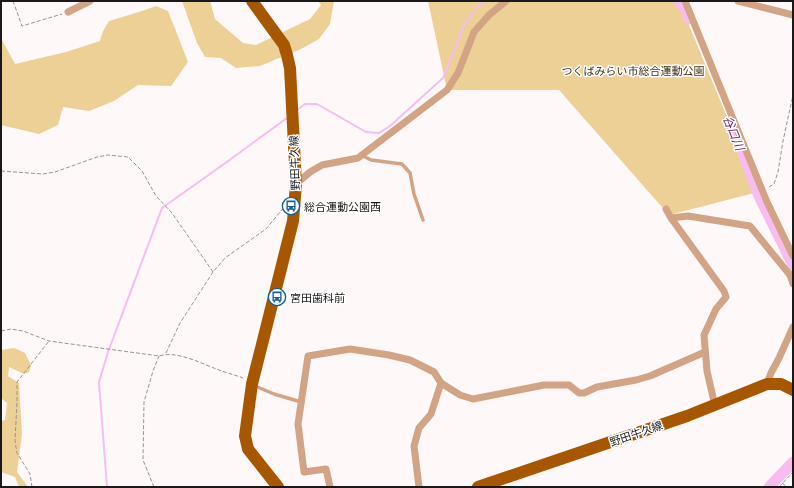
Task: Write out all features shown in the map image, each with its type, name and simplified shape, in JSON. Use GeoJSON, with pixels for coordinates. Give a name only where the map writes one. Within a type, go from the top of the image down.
{"type":"FeatureCollection","features":[{"type":"Feature","properties":{"kind":"main road","name":"野田牛久線"},"geometry":{"type":"LineString","coordinates":[[252,1],[284,45],[288,54],[290,68],[296,184],[293,221],[253,382],[245,429],[246,443],[253,457],[278,487]]}},
{"type":"Feature","properties":{"kind":"main road","name":"野田牛久線"},"geometry":{"type":"LineString","coordinates":[[486,486],[715,406],[768,384]]}},
{"type":"Feature","properties":{"kind":"main road"},"geometry":{"type":"LineString","coordinates":[[768,384],[780,384],[793,390]]}},
{"type":"Feature","properties":{"kind":"street"},"geometry":{"type":"LineString","coordinates":[[68,12],[90,1]]}},
{"type":"Feature","properties":{"kind":"street"},"geometry":{"type":"LineString","coordinates":[[296,184],[310,172],[322,165],[358,158],[447,90],[458,73],[474,32],[489,15],[506,1]]}},
{"type":"Feature","properties":{"kind":"street"},"geometry":{"type":"LineString","coordinates":[[694,1],[686,3],[763,192],[793,256]]}},
{"type":"Feature","properties":{"kind":"street"},"geometry":{"type":"LineString","coordinates":[[738,1],[793,15]]}},
{"type":"Feature","properties":{"kind":"street"},"geometry":{"type":"LineString","coordinates":[[666,210],[724,291],[726,297],[716,309],[704,335],[709,382],[715,406]]}},
{"type":"Feature","properties":{"kind":"street"},"geometry":{"type":"LineString","coordinates":[[671,218],[688,216],[750,226],[791,274],[793,284]]}},
{"type":"Feature","properties":{"kind":"street"},"geometry":{"type":"LineString","coordinates":[[768,384],[771,373],[793,328]]}},
{"type":"Feature","properties":{"kind":"street"},"geometry":{"type":"LineString","coordinates":[[330,487],[326,468],[304,472],[298,424],[308,356],[350,349],[410,360],[434,372],[441,384],[460,395],[473,399],[544,385],[569,385],[579,393],[584,393],[597,387],[650,376],[705,352]]}},
{"type":"Feature","properties":{"kind":"street"},"geometry":{"type":"LineString","coordinates":[[419,487],[414,446],[419,428],[431,414],[441,384]]}},
{"type":"Feature","properties":{"kind":"lane"},"geometry":{"type":"LineString","coordinates":[[361,155],[371,160],[402,164],[410,173],[414,194],[423,220]]}},
{"type":"Feature","properties":{"kind":"lane"},"geometry":{"type":"LineString","coordinates":[[253,382],[262,390],[301,402]]}},
{"type":"Feature","properties":{"kind":"path"},"geometry":{"type":"LineString","coordinates":[[14,1],[22,26],[68,12]]}},
{"type":"Feature","properties":{"kind":"path"},"geometry":{"type":"LineString","coordinates":[[763,192],[774,184],[778,172],[793,95]]}},
{"type":"Feature","properties":{"kind":"path"},"geometry":{"type":"LineString","coordinates":[[1,171],[43,174],[55,172],[96,157],[108,155],[128,157],[142,171],[156,196],[172,213],[213,272]]}},
{"type":"Feature","properties":{"kind":"path"},"geometry":{"type":"LineString","coordinates":[[166,354],[180,323],[213,272],[225,258],[266,229],[283,207],[295,198]]}},
{"type":"Feature","properties":{"kind":"path"},"geometry":{"type":"LineString","coordinates":[[1,331],[11,329],[23,331],[49,341],[159,356],[166,354],[188,358],[253,382]]}},
{"type":"Feature","properties":{"kind":"path"},"geometry":{"type":"LineString","coordinates":[[32,487],[30,474],[17,453],[15,441],[18,402],[16,382],[49,341]]}},
{"type":"Feature","properties":{"kind":"path"},"geometry":{"type":"LineString","coordinates":[[154,487],[143,460],[144,402],[159,356]]}},
{"type":"Feature","properties":{"kind":"path"},"geometry":{"type":"LineString","coordinates":[[778,487],[793,472]]}},
{"type":"Feature","properties":{"kind":"path"},"geometry":{"type":"LineString","coordinates":[[782,483],[787,487]]}},
{"type":"Feature","properties":{"kind":"green space"},"geometry":{"type":"Polygon","coordinates":[[[182,1],[210,1],[215,19],[243,43],[256,45],[310,19],[321,5],[318,1],[334,1],[330,24],[319,39],[301,49],[260,66],[236,68],[221,58],[205,57],[197,43],[182,1]]]}},
{"type":"Feature","properties":{"kind":"green space","name":"つくばみらい市総合運動公園"},"geometry":{"type":"Polygon","coordinates":[[[428,1],[679,1],[758,192],[669,215],[559,90],[447,90],[428,1]]]}},
{"type":"Feature","properties":{"kind":"green space"},"geometry":{"type":"Polygon","coordinates":[[[156,6],[168,11],[188,62],[171,86],[138,85],[114,101],[89,111],[63,107],[58,125],[39,134],[1,125],[1,38],[15,64],[66,52],[100,41],[103,31],[109,21],[156,6]]]}},
{"type":"Feature","properties":{"kind":"green space"},"geometry":{"type":"Polygon","coordinates":[[[14,348],[25,353],[31,365],[29,372],[24,374],[9,367],[8,376],[19,383],[22,434],[17,472],[28,487],[19,487],[15,477],[1,472],[1,421],[5,420],[7,403],[1,398],[1,350],[14,348]]]}},
{"type":"Feature","properties":{"kind":"waterway"},"geometry":{"type":"LineString","coordinates":[[297,110],[305,104],[317,104],[366,132],[379,133],[390,126],[443,78],[464,25],[478,6],[484,1]]}},
{"type":"Feature","properties":{"kind":"waterway","name":"谷口川"},"geometry":{"type":"LineString","coordinates":[[679,1],[684,7],[689,19]]}},
{"type":"Feature","properties":{"kind":"waterway"},"geometry":{"type":"LineString","coordinates":[[107,487],[99,382],[108,352],[162,208],[287,118]]}},
{"type":"Feature","properties":{"kind":"waterway","name":"谷口川"},"geometry":{"type":"LineString","coordinates":[[733,126],[759,196],[793,265]]}},
{"type":"Feature","properties":{"kind":"waterway","name":"谷口川"},"geometry":{"type":"LineString","coordinates":[[769,487],[793,462]]}},
{"type":"Feature","properties":{"kind":"place","name":"総合運動公園西"},"geometry":{"type":"Point","coordinates":[291,206]}},
{"type":"Feature","properties":{"kind":"place","name":"宮田歯科前"},"geometry":{"type":"Point","coordinates":[277,297]}}]}
